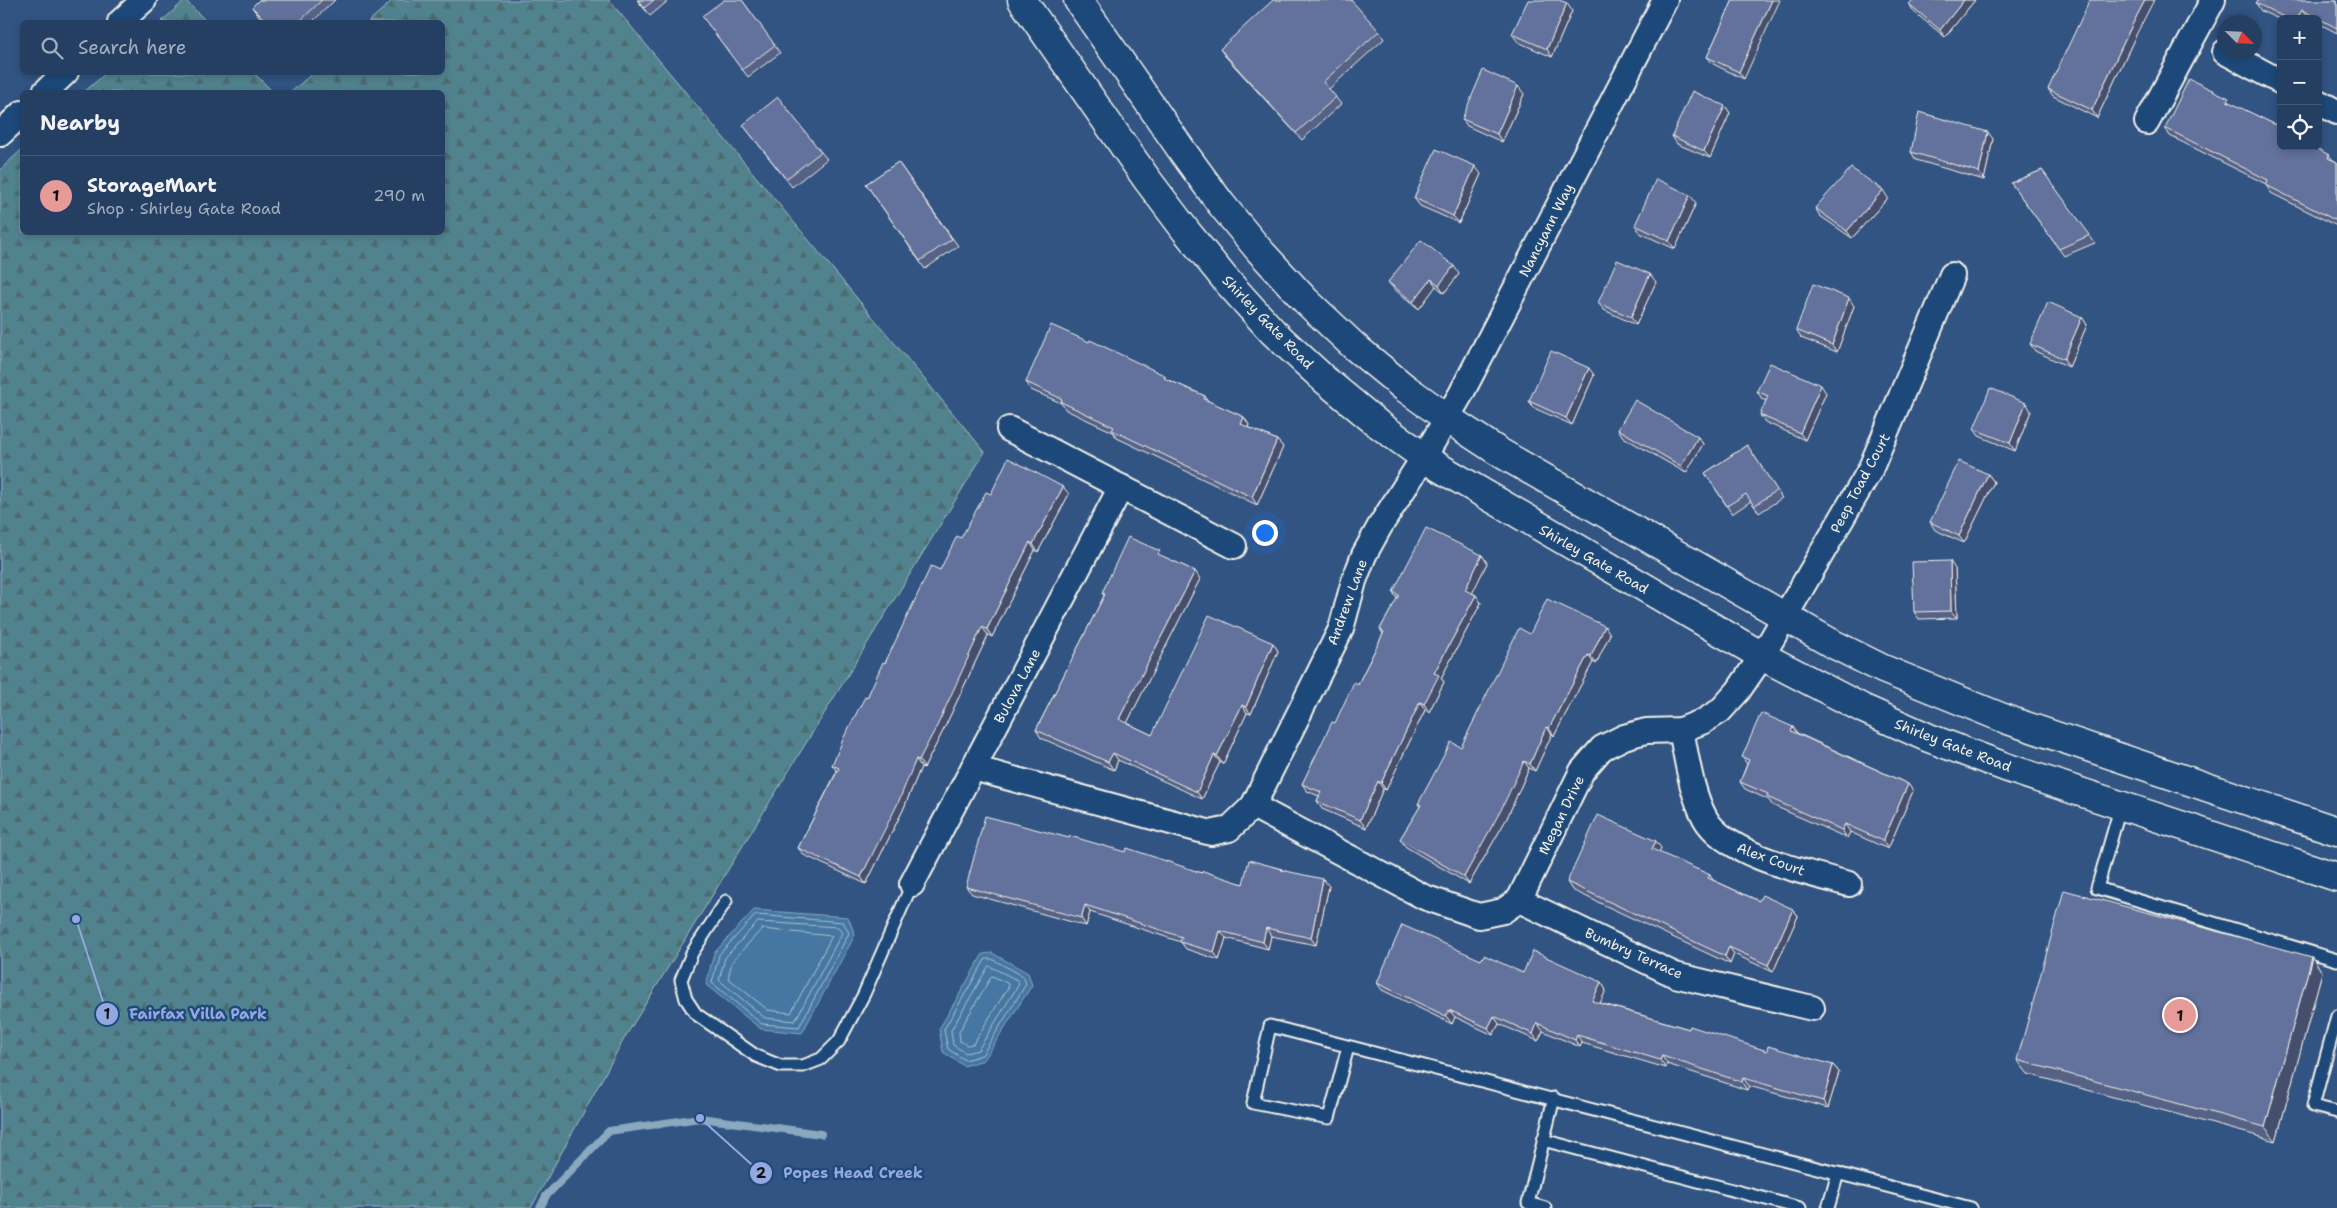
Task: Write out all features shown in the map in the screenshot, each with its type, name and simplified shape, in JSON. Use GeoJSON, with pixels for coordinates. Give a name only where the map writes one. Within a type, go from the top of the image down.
{"type":"FeatureCollection","features":[{"type":"Feature","properties":{"kind":"main road","name":"Shirley Gate Road"},"geometry":{"type":"LineString","coordinates":[[1022,0],[1146,178],[1225,279],[1273,332],[1325,380],[1378,424],[1424,457],[1476,491],[1762,656],[1856,706],[1929,738],[2008,768],[2337,877]]}},
{"type":"Feature","properties":{"kind":"main road"},"geometry":{"type":"LineString","coordinates":[[1078,0],[1183,152],[1221,204],[1259,250],[1305,300],[1355,347],[1447,418],[1499,452],[1831,643],[1883,669],[2008,720],[2337,831]]}},
{"type":"Feature","properties":{"kind":"street"},"geometry":{"type":"LineString","coordinates":[[122,20],[144,0]]}},
{"type":"Feature","properties":{"kind":"street","name":"Nancyann Way"},"geometry":{"type":"LineString","coordinates":[[1424,457],[1447,418],[1665,0]]}},
{"type":"Feature","properties":{"kind":"street"},"geometry":{"type":"LineString","coordinates":[[2147,122],[2213,0]]}},
{"type":"Feature","properties":{"kind":"street"},"geometry":{"type":"LineString","coordinates":[[2194,36],[2217,48]]}},
{"type":"Feature","properties":{"kind":"street"},"geometry":{"type":"LineString","coordinates":[[2240,60],[2277,80]]}},
{"type":"Feature","properties":{"kind":"street"},"geometry":{"type":"LineString","coordinates":[[47,90],[63,75]]}},
{"type":"Feature","properties":{"kind":"street"},"geometry":{"type":"LineString","coordinates":[[2322,104],[2337,112]]}},
{"type":"Feature","properties":{"kind":"street"},"geometry":{"type":"LineString","coordinates":[[0,134],[20,116]]}},
{"type":"Feature","properties":{"kind":"street","name":"Peep Toad Court"},"geometry":{"type":"LineString","coordinates":[[1762,656],[1870,470],[1952,275]]}},
{"type":"Feature","properties":{"kind":"street"},"geometry":{"type":"LineString","coordinates":[[1009,429],[1234,546]]}},
{"type":"Feature","properties":{"kind":"street","name":"Andrew Lane"},"geometry":{"type":"LineString","coordinates":[[973,768],[1211,833],[1229,829],[1253,806],[1341,629],[1354,581],[1364,555],[1424,457]]}},
{"type":"Feature","properties":{"kind":"street","name":"Bulova Lane"},"geometry":{"type":"LineString","coordinates":[[912,884],[1121,487]]}},
{"type":"Feature","properties":{"kind":"street","name":"Megan Drive"},"geometry":{"type":"LineString","coordinates":[[1519,900],[1582,771],[1602,748],[1624,737],[1646,731],[1681,730],[1704,721],[1720,711],[1738,691],[1762,656]]}},
{"type":"Feature","properties":{"kind":"street","name":"Alex Court"},"geometry":{"type":"LineString","coordinates":[[1681,730],[1692,784],[1706,820],[1730,843],[1762,858],[1849,884]]}},
{"type":"Feature","properties":{"kind":"street"},"geometry":{"type":"LineString","coordinates":[[1253,806],[1424,897],[1479,916],[1503,911],[1519,900]]}},
{"type":"Feature","properties":{"kind":"street","name":"Bumbry Terrace"},"geometry":{"type":"LineString","coordinates":[[1519,900],[1675,975],[1812,1008]]}},
{"type":"Feature","properties":{"kind":"lane"},"geometry":{"type":"LineString","coordinates":[[2121,805],[2097,888],[2337,960]]}},
{"type":"Feature","properties":{"kind":"lane"},"geometry":{"type":"LineString","coordinates":[[726,900],[692,953],[681,980],[686,999],[696,1014],[756,1056],[781,1066],[802,1066],[821,1060],[839,1041],[872,976],[912,884]]}},
{"type":"Feature","properties":{"kind":"lane"},"geometry":{"type":"LineString","coordinates":[[2337,1016],[2313,1106],[2337,1112]]}},
{"type":"Feature","properties":{"kind":"lane"},"geometry":{"type":"LineString","coordinates":[[1348,1047],[1330,1118],[1252,1103],[1270,1026],[1554,1098],[1971,1208]]}},
{"type":"Feature","properties":{"kind":"lane"},"geometry":{"type":"LineString","coordinates":[[1546,1208],[1528,1204],[1554,1098]]}},
{"type":"Feature","properties":{"kind":"lane"},"geometry":{"type":"LineString","coordinates":[[1544,1140],[1800,1208]]}},
{"type":"Feature","properties":{"kind":"lane"},"geometry":{"type":"LineString","coordinates":[[1828,1208],[1838,1173]]}},
{"type":"Feature","properties":{"kind":"green space"},"geometry":{"type":"Polygon","coordinates":[[[185,0],[205,20],[163,20],[185,0]]]}},
{"type":"Feature","properties":{"kind":"green space"},"geometry":{"type":"Polygon","coordinates":[[[393,0],[609,0],[985,452],[624,1039],[531,1208],[0,1208],[0,170],[20,151],[20,235],[445,235],[445,90],[293,90],[311,75],[445,75],[445,20],[370,20],[393,0]]]}},
{"type":"Feature","properties":{"kind":"green space"},"geometry":{"type":"Polygon","coordinates":[[[104,75],[256,75],[271,90],[86,90],[104,75]]]}},
{"type":"Feature","properties":{"kind":"water"},"geometry":{"type":"Polygon","coordinates":[[[754,910],[848,917],[855,935],[802,1033],[761,1029],[706,985],[714,953],[754,910]]]}},
{"type":"Feature","properties":{"kind":"water"},"geometry":{"type":"Polygon","coordinates":[[[992,953],[1028,973],[1032,985],[984,1060],[964,1066],[943,1052],[939,1029],[983,954],[992,953]]]}},
{"type":"Feature","properties":{"kind":"building"},"geometry":{"type":"Polygon","coordinates":[[[259,0],[322,0],[301,20],[265,20],[252,7],[259,0]]]}},
{"type":"Feature","properties":{"kind":"building"},"geometry":{"type":"Polygon","coordinates":[[[638,0],[654,0],[644,8],[638,0]]]}},
{"type":"Feature","properties":{"kind":"building"},"geometry":{"type":"Polygon","coordinates":[[[724,0],[742,0],[775,45],[742,70],[702,16],[724,0]]]}},
{"type":"Feature","properties":{"kind":"building"},"geometry":{"type":"Polygon","coordinates":[[[1273,0],[1351,0],[1379,31],[1323,82],[1336,97],[1296,133],[1220,49],[1273,0]]]}},
{"type":"Feature","properties":{"kind":"building"},"geometry":{"type":"Polygon","coordinates":[[[1528,0],[1559,0],[1567,3],[1547,49],[1512,34],[1528,0]]]}},
{"type":"Feature","properties":{"kind":"building"},"geometry":{"type":"Polygon","coordinates":[[[1733,0],[1772,0],[1739,72],[1707,57],[1733,0]]]}},
{"type":"Feature","properties":{"kind":"building"},"geometry":{"type":"Polygon","coordinates":[[[1913,0],[1964,0],[1940,30],[1909,4],[1913,0]]]}},
{"type":"Feature","properties":{"kind":"building"},"geometry":{"type":"Polygon","coordinates":[[[2090,0],[2145,0],[2092,110],[2048,89],[2090,0]]]}},
{"type":"Feature","properties":{"kind":"building"},"geometry":{"type":"Polygon","coordinates":[[[2258,0],[2337,0],[2337,28],[2322,20],[2322,15],[2312,15],[2302,10],[2299,15],[2280,15],[2256,3],[2258,0]]]}},
{"type":"Feature","properties":{"kind":"building"},"geometry":{"type":"Polygon","coordinates":[[[1483,70],[1518,86],[1497,134],[1462,119],[1483,70]]]}},
{"type":"Feature","properties":{"kind":"building"},"geometry":{"type":"Polygon","coordinates":[[[2189,79],[2229,98],[2227,101],[2277,126],[2277,150],[2320,150],[2329,155],[2328,158],[2337,162],[2337,221],[2266,185],[2268,180],[2165,128],[2189,79]]]}},
{"type":"Feature","properties":{"kind":"building"},"geometry":{"type":"Polygon","coordinates":[[[1692,91],[1725,106],[1704,151],[1672,136],[1692,91]]]}},
{"type":"Feature","properties":{"kind":"building"},"geometry":{"type":"Polygon","coordinates":[[[778,97],[821,152],[786,179],[743,125],[778,97]]]}},
{"type":"Feature","properties":{"kind":"building"},"geometry":{"type":"Polygon","coordinates":[[[1919,112],[1988,132],[1979,172],[1911,152],[1919,112]]]}},
{"type":"Feature","properties":{"kind":"building"},"geometry":{"type":"Polygon","coordinates":[[[1436,149],[1475,166],[1453,216],[1414,198],[1436,149]]]}},
{"type":"Feature","properties":{"kind":"building"},"geometry":{"type":"Polygon","coordinates":[[[898,162],[952,239],[920,261],[866,184],[898,162]]]}},
{"type":"Feature","properties":{"kind":"building"},"geometry":{"type":"Polygon","coordinates":[[[1851,168],[1883,190],[1847,231],[1815,208],[1851,168]]]}},
{"type":"Feature","properties":{"kind":"building"},"geometry":{"type":"Polygon","coordinates":[[[2042,170],[2090,235],[2059,249],[2011,183],[2042,170]]]}},
{"type":"Feature","properties":{"kind":"building"},"geometry":{"type":"Polygon","coordinates":[[[1656,179],[1690,195],[1669,241],[1635,225],[1656,179]]]}},
{"type":"Feature","properties":{"kind":"building"},"geometry":{"type":"Polygon","coordinates":[[[1421,240],[1454,266],[1439,285],[1431,279],[1413,302],[1388,282],[1421,240]]]}},
{"type":"Feature","properties":{"kind":"building"},"geometry":{"type":"Polygon","coordinates":[[[1617,260],[1650,274],[1631,317],[1598,303],[1617,260]]]}},
{"type":"Feature","properties":{"kind":"building"},"geometry":{"type":"Polygon","coordinates":[[[1813,284],[1849,298],[1832,345],[1796,330],[1813,284]]]}},
{"type":"Feature","properties":{"kind":"building"},"geometry":{"type":"Polygon","coordinates":[[[2048,302],[2082,317],[2064,359],[2030,344],[2048,302]]]}},
{"type":"Feature","properties":{"kind":"building"},"geometry":{"type":"Polygon","coordinates":[[[1051,325],[1089,342],[1090,340],[1166,376],[1164,378],[1205,396],[1204,399],[1244,417],[1241,424],[1277,440],[1252,497],[1112,430],[1114,427],[1061,402],[1062,399],[1026,382],[1051,325]]]}},
{"type":"Feature","properties":{"kind":"building"},"geometry":{"type":"Polygon","coordinates":[[[1551,351],[1589,368],[1566,418],[1529,401],[1551,351]]]}},
{"type":"Feature","properties":{"kind":"building"},"geometry":{"type":"Polygon","coordinates":[[[1770,363],[1821,385],[1800,433],[1760,415],[1768,396],[1757,391],[1770,363]]]}},
{"type":"Feature","properties":{"kind":"building"},"geometry":{"type":"Polygon","coordinates":[[[1990,388],[2026,403],[2010,443],[1974,429],[1990,388]]]}},
{"type":"Feature","properties":{"kind":"building"},"geometry":{"type":"Polygon","coordinates":[[[1635,400],[1698,437],[1681,466],[1618,429],[1635,400]]]}},
{"type":"Feature","properties":{"kind":"building"},"geometry":{"type":"Polygon","coordinates":[[[1747,445],[1777,490],[1754,506],[1746,494],[1727,506],[1705,473],[1747,445]]]}},
{"type":"Feature","properties":{"kind":"building"},"geometry":{"type":"Polygon","coordinates":[[[1008,458],[1063,487],[1033,544],[1030,542],[987,629],[982,627],[938,724],[919,760],[916,759],[898,803],[861,877],[798,848],[839,768],[832,765],[845,735],[865,697],[867,698],[883,662],[885,663],[931,566],[940,570],[957,536],[961,538],[986,492],[991,494],[1008,458]]]}},
{"type":"Feature","properties":{"kind":"building"},"geometry":{"type":"Polygon","coordinates":[[[1959,461],[1988,474],[1959,536],[1930,522],[1959,461]]]}},
{"type":"Feature","properties":{"kind":"building"},"geometry":{"type":"Polygon","coordinates":[[[1426,528],[1482,555],[1465,590],[1476,595],[1434,673],[1439,675],[1424,704],[1420,702],[1381,783],[1378,781],[1360,820],[1317,801],[1321,792],[1302,784],[1332,722],[1335,723],[1354,682],[1358,684],[1384,632],[1380,629],[1399,595],[1393,592],[1426,528]]]}},
{"type":"Feature","properties":{"kind":"building"},"geometry":{"type":"Polygon","coordinates":[[[1128,537],[1160,551],[1158,554],[1195,571],[1119,719],[1152,735],[1209,615],[1273,643],[1246,707],[1242,705],[1217,756],[1214,755],[1197,792],[1113,753],[1108,762],[1036,730],[1105,594],[1102,593],[1128,537]]]}},
{"type":"Feature","properties":{"kind":"building"},"geometry":{"type":"Polygon","coordinates":[[[1950,561],[1951,611],[1914,612],[1912,562],[1950,561]]]}},
{"type":"Feature","properties":{"kind":"building"},"geometry":{"type":"Polygon","coordinates":[[[1547,599],[1605,626],[1591,656],[1588,655],[1549,728],[1546,727],[1530,764],[1524,761],[1501,810],[1464,877],[1400,839],[1421,805],[1418,804],[1451,742],[1461,747],[1519,628],[1530,634],[1547,599]]]}},
{"type":"Feature","properties":{"kind":"building"},"geometry":{"type":"Polygon","coordinates":[[[1761,713],[1793,727],[1791,731],[1908,784],[1883,841],[1845,824],[1842,830],[1767,797],[1768,794],[1740,782],[1749,760],[1742,757],[1761,713]]]}},
{"type":"Feature","properties":{"kind":"building"},"geometry":{"type":"Polygon","coordinates":[[[1598,815],[1656,841],[1652,849],[1710,875],[1708,878],[1759,901],[1762,895],[1793,909],[1768,965],[1729,947],[1725,956],[1567,882],[1598,815]]]}},
{"type":"Feature","properties":{"kind":"building"},"geometry":{"type":"Polygon","coordinates":[[[985,816],[1069,838],[1070,836],[1125,852],[1127,848],[1202,873],[1203,871],[1243,884],[1249,860],[1281,870],[1323,879],[1311,938],[1266,928],[1263,942],[1220,931],[1214,952],[1180,942],[1182,937],[1085,905],[1081,918],[966,887],[985,816]]]}},
{"type":"Feature","properties":{"kind":"building"},"geometry":{"type":"Polygon","coordinates":[[[2064,890],[2312,957],[2265,1127],[2017,1060],[2064,890]]]}},
{"type":"Feature","properties":{"kind":"building"},"geometry":{"type":"Polygon","coordinates":[[[1402,925],[1481,960],[1484,955],[1523,973],[1533,951],[1601,982],[1592,1001],[1689,1029],[1690,1026],[1767,1051],[1768,1046],[1833,1065],[1823,1101],[1743,1078],[1742,1082],[1662,1056],[1660,1060],[1577,1035],[1575,1040],[1537,1023],[1533,1034],[1494,1016],[1488,1028],[1449,1010],[1446,1016],[1377,983],[1402,925]]]}},
{"type":"Feature","properties":{"kind":"waterway"},"geometry":{"type":"LineString","coordinates":[[540,1208],[546,1196],[609,1131],[700,1118],[821,1134]]}},
{"type":"Feature","properties":{"kind":"place","name":"Fairfax Villa Park"},"geometry":{"type":"Point","coordinates":[76,919]}},
{"type":"Feature","properties":{"kind":"place","name":"StorageMart"},"geometry":{"type":"Point","coordinates":[2180,1015]}},
{"type":"Feature","properties":{"kind":"place","name":"Popes Head Creek"},"geometry":{"type":"Point","coordinates":[700,1118]}}]}
